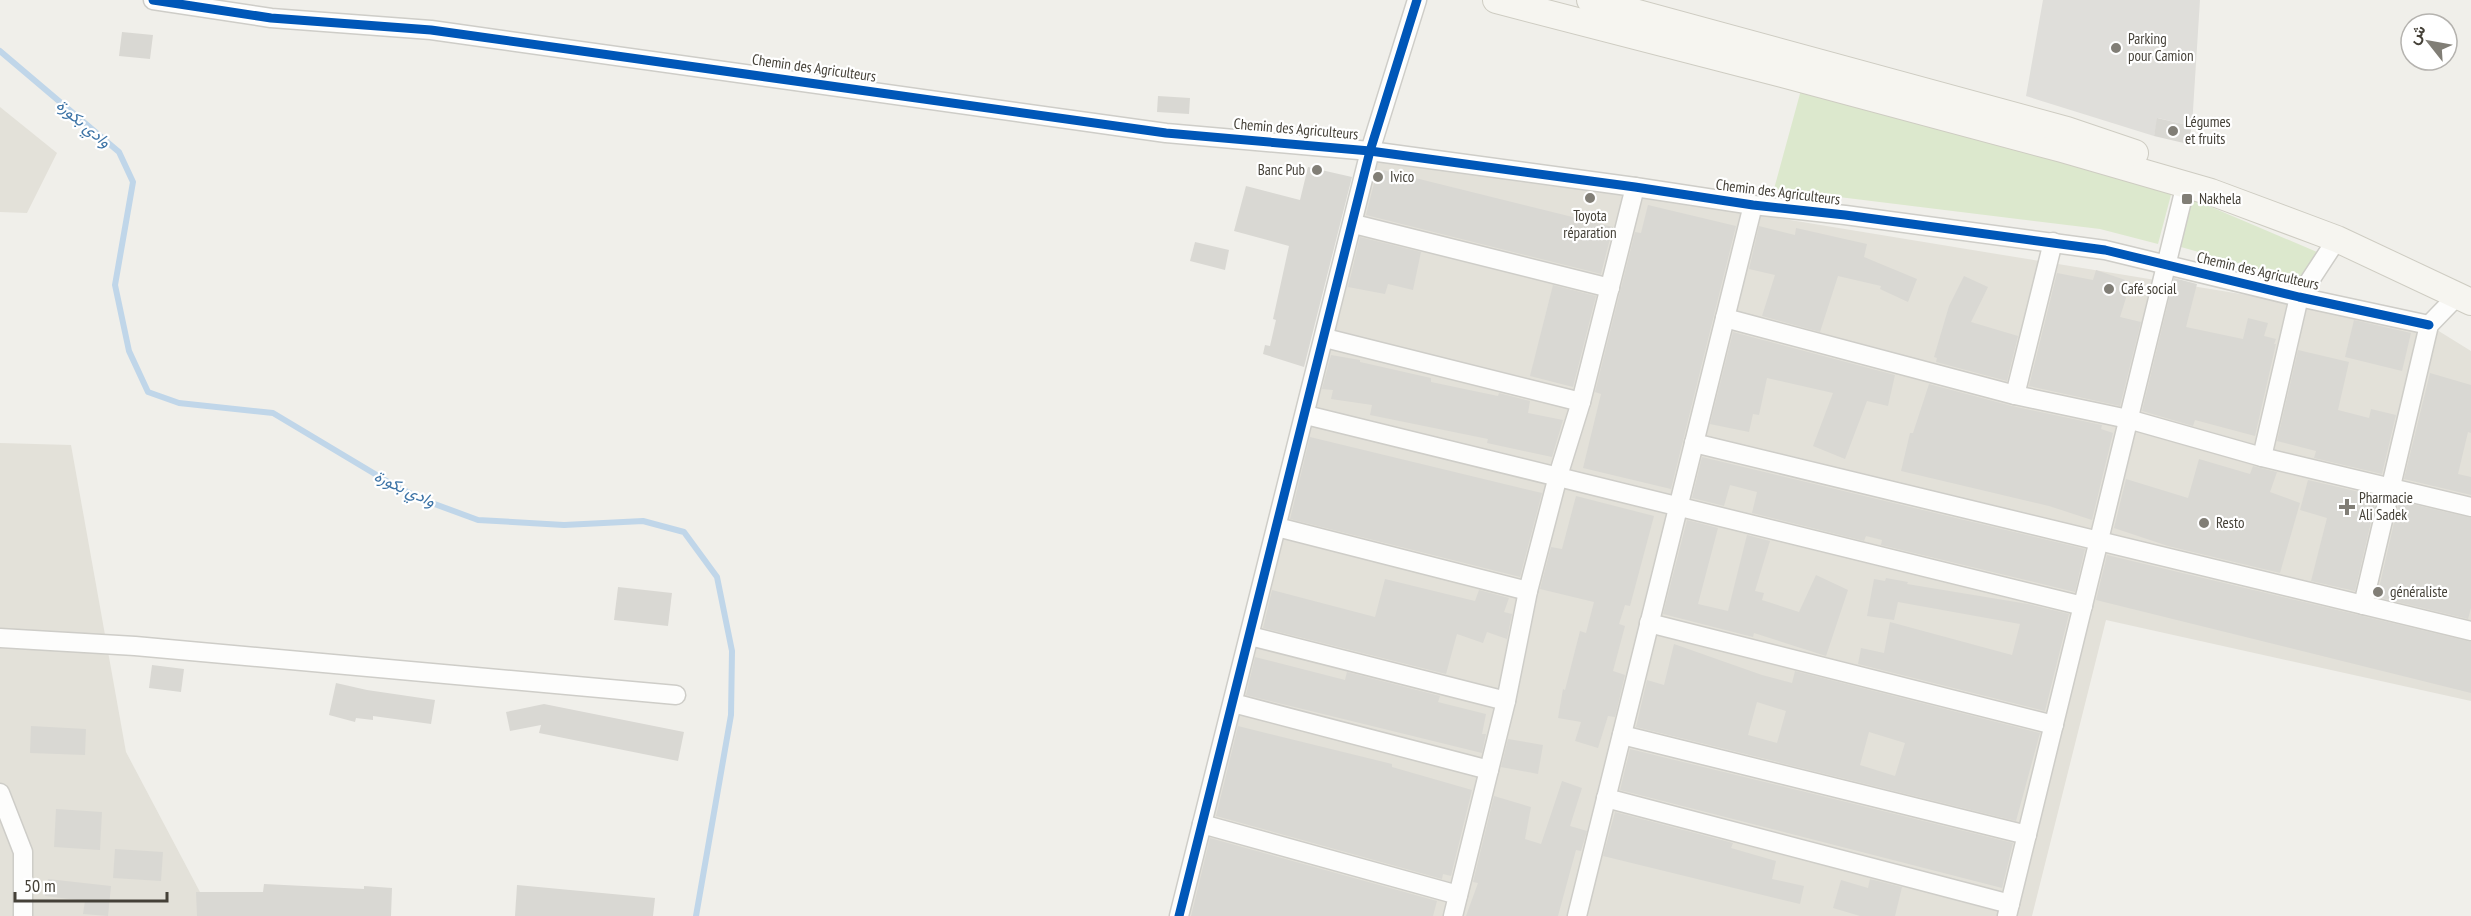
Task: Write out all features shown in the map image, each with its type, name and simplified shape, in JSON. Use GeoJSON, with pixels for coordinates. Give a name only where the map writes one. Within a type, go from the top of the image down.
{"type":"FeatureCollection","features":[{"type":"Feature","properties":{"kind":"main road"},"geometry":{"type":"LineString","coordinates":[[1496,0],[1782,74],[2186,184],[2214,185]]}},
{"type":"Feature","properties":{"kind":"main road"},"geometry":{"type":"LineString","coordinates":[[1590,0],[2067,130],[2246,198],[2467,295]]}},
{"type":"Feature","properties":{"kind":"main road"},"geometry":{"type":"LineString","coordinates":[[2246,198],[2343,229],[2467,295]]}},
{"type":"Feature","properties":{"kind":"street","name":"Chemin des Agriculteurs"},"geometry":{"type":"LineString","coordinates":[[153,0],[272,18],[431,30],[1166,133],[1371,152],[1635,187],[1752,206],[2053,242],[2105,250],[2299,297],[2429,325]]}},
{"type":"Feature","properties":{"kind":"street"},"geometry":{"type":"LineString","coordinates":[[1179,916],[1371,152],[1418,0]]}},
{"type":"Feature","properties":{"kind":"street"},"geometry":{"type":"LineString","coordinates":[[1606,798],[2008,910],[2186,184]]}},
{"type":"Feature","properties":{"kind":"street"},"geometry":{"type":"LineString","coordinates":[[1453,916],[1506,701],[1528,591],[1557,476],[1581,402],[1635,187]]}},
{"type":"Feature","properties":{"kind":"street"},"geometry":{"type":"LineString","coordinates":[[1577,916],[1752,206]]}},
{"type":"Feature","properties":{"kind":"street"},"geometry":{"type":"LineString","coordinates":[[1354,224],[1610,288]]}},
{"type":"Feature","properties":{"kind":"street"},"geometry":{"type":"LineString","coordinates":[[2262,457],[2299,297],[2337,239]]}},
{"type":"Feature","properties":{"kind":"street"},"geometry":{"type":"LineString","coordinates":[[2014,395],[2053,242]]}},
{"type":"Feature","properties":{"kind":"street"},"geometry":{"type":"LineString","coordinates":[[2363,605],[2429,325],[2467,295]]}},
{"type":"Feature","properties":{"kind":"street"},"geometry":{"type":"LineString","coordinates":[[1725,318],[2014,395],[2128,419],[2262,457],[2471,507]]}},
{"type":"Feature","properties":{"kind":"street"},"geometry":{"type":"LineString","coordinates":[[1325,338],[1581,402]]}},
{"type":"Feature","properties":{"kind":"street"},"geometry":{"type":"LineString","coordinates":[[1306,415],[2083,606]]}},
{"type":"Feature","properties":{"kind":"street"},"geometry":{"type":"LineString","coordinates":[[1694,443],[2471,631]]}},
{"type":"Feature","properties":{"kind":"street"},"geometry":{"type":"LineString","coordinates":[[1277,527],[1528,591]]}},
{"type":"Feature","properties":{"kind":"street"},"geometry":{"type":"LineString","coordinates":[[1649,623],[2054,725]]}},
{"type":"Feature","properties":{"kind":"street"},"geometry":{"type":"LineString","coordinates":[[1250,636],[1506,701]]}},
{"type":"Feature","properties":{"kind":"street"},"geometry":{"type":"LineString","coordinates":[[0,638],[135,646],[676,694]]}},
{"type":"Feature","properties":{"kind":"street"},"geometry":{"type":"LineString","coordinates":[[1233,703],[1490,770]]}},
{"type":"Feature","properties":{"kind":"street"},"geometry":{"type":"LineString","coordinates":[[1622,735],[2026,835]]}},
{"type":"Feature","properties":{"kind":"street"},"geometry":{"type":"LineString","coordinates":[[0,793],[23,852],[23,916]]}},
{"type":"Feature","properties":{"kind":"street"},"geometry":{"type":"LineString","coordinates":[[1202,824],[1458,895]]}},
{"type":"Feature","properties":{"kind":"shaded area","name":"Parking pour Camion"},"geometry":{"type":"Polygon","coordinates":[[[2043,0],[2200,0],[2192,126],[2158,118],[2154,136],[2026,96],[2043,0]]]}},
{"type":"Feature","properties":{"kind":"shaded area"},"geometry":{"type":"Polygon","coordinates":[[[0,107],[57,153],[27,213],[0,212],[0,107]]]}},
{"type":"Feature","properties":{"kind":"shaded area"},"geometry":{"type":"Polygon","coordinates":[[[1370,151],[2429,325],[2471,351],[2471,701],[2106,620],[2032,916],[1179,916],[1370,151]]]}},
{"type":"Feature","properties":{"kind":"shaded area"},"geometry":{"type":"Polygon","coordinates":[[[0,443],[71,445],[126,752],[201,894],[198,916],[0,916],[0,443]]]}},
{"type":"Feature","properties":{"kind":"green space"},"geometry":{"type":"Polygon","coordinates":[[[1801,90],[2172,191],[2158,244],[2100,229],[1774,189],[1801,90]]]}},
{"type":"Feature","properties":{"kind":"green space"},"geometry":{"type":"Polygon","coordinates":[[[2190,198],[2317,252],[2301,281],[2181,247],[2190,198]]]}},
{"type":"Feature","properties":{"kind":"building"},"geometry":{"type":"Polygon","coordinates":[[[122,32],[153,35],[150,59],[119,56],[122,32]]]}},
{"type":"Feature","properties":{"kind":"building"},"geometry":{"type":"Polygon","coordinates":[[[1158,96],[1190,98],[1189,114],[1157,112],[1158,96]]]}},
{"type":"Feature","properties":{"kind":"building","name":"Légumes et fruits"},"geometry":{"type":"Polygon","coordinates":[[[2157,118],[2192,126],[2188,144],[2154,136],[2157,118]]]}},
{"type":"Feature","properties":{"kind":"building"},"geometry":{"type":"Polygon","coordinates":[[[1308,167],[1352,177],[1304,367],[1263,354],[1265,345],[1270,346],[1276,320],[1273,319],[1289,246],[1234,231],[1246,186],[1300,200],[1308,167]]]}},
{"type":"Feature","properties":{"kind":"building"},"geometry":{"type":"Polygon","coordinates":[[[1383,170],[1613,227],[1601,274],[1366,215],[1374,183],[1380,184],[1383,170]]]}},
{"type":"Feature","properties":{"kind":"building"},"geometry":{"type":"Polygon","coordinates":[[[1648,205],[1736,226],[1671,489],[1583,468],[1601,394],[1595,392],[1635,232],[1641,233],[1648,205]]]}},
{"type":"Feature","properties":{"kind":"building"},"geometry":{"type":"Polygon","coordinates":[[[1759,226],[1795,235],[1796,228],[1867,244],[1864,257],[1917,279],[1908,302],[1880,289],[1881,286],[1838,276],[1820,332],[1762,316],[1775,275],[1749,269],[1759,226]]]}},
{"type":"Feature","properties":{"kind":"building"},"geometry":{"type":"Polygon","coordinates":[[[1360,237],[1421,252],[1413,290],[1388,284],[1385,294],[1348,287],[1360,237]]]}},
{"type":"Feature","properties":{"kind":"building"},"geometry":{"type":"Polygon","coordinates":[[[1195,242],[1229,250],[1225,270],[1190,261],[1195,242]]]}},
{"type":"Feature","properties":{"kind":"building"},"geometry":{"type":"Polygon","coordinates":[[[2096,270],[2131,282],[2120,317],[2141,322],[2120,406],[2029,386],[2057,273],[2093,280],[2096,270]]]}},
{"type":"Feature","properties":{"kind":"building"},"geometry":{"type":"Polygon","coordinates":[[[1964,276],[1988,287],[1971,322],[2018,336],[2007,381],[1936,362],[1937,358],[1934,357],[1949,306],[1964,276]]]}},
{"type":"Feature","properties":{"kind":"building"},"geometry":{"type":"Polygon","coordinates":[[[2174,278],[2197,284],[2186,327],[2243,339],[2248,318],[2268,323],[2264,336],[2276,339],[2274,344],[2276,344],[2255,436],[2195,420],[2193,426],[2142,411],[2174,278]]]}},
{"type":"Feature","properties":{"kind":"building"},"geometry":{"type":"Polygon","coordinates":[[[1553,285],[1596,296],[1573,387],[1530,376],[1553,285]]]}},
{"type":"Feature","properties":{"kind":"building"},"geometry":{"type":"Polygon","coordinates":[[[2354,320],[2411,333],[2402,371],[2345,357],[2354,320]]]}},
{"type":"Feature","properties":{"kind":"building"},"geometry":{"type":"Polygon","coordinates":[[[1733,332],[1895,375],[1888,406],[1867,401],[1845,459],[1813,446],[1833,393],[1767,378],[1759,415],[1753,414],[1749,432],[1710,424],[1733,332]]]}},
{"type":"Feature","properties":{"kind":"building"},"geometry":{"type":"Polygon","coordinates":[[[2298,350],[2349,362],[2338,410],[2369,418],[2371,409],[2396,415],[2382,474],[2314,458],[2316,451],[2277,441],[2298,350]]]}},
{"type":"Feature","properties":{"kind":"building"},"geometry":{"type":"Polygon","coordinates":[[[1331,355],[1431,378],[1431,382],[1498,396],[1499,393],[1530,401],[1528,413],[1563,420],[1552,457],[1487,443],[1488,439],[1370,415],[1372,405],[1331,399],[1333,390],[1322,389],[1331,355]]]}},
{"type":"Feature","properties":{"kind":"building"},"geometry":{"type":"Polygon","coordinates":[[[2430,373],[2471,385],[2471,433],[2468,432],[2458,474],[2471,477],[2471,495],[2404,479],[2430,373]]]}},
{"type":"Feature","properties":{"kind":"building"},"geometry":{"type":"Polygon","coordinates":[[[1929,384],[2012,406],[2102,425],[2101,429],[2113,433],[2092,520],[2049,506],[1901,471],[1910,433],[1913,433],[1929,384]]]}},
{"type":"Feature","properties":{"kind":"building"},"geometry":{"type":"Polygon","coordinates":[[[1310,437],[1542,493],[1520,577],[1290,519],[1310,437]]]}},
{"type":"Feature","properties":{"kind":"building"},"geometry":{"type":"Polygon","coordinates":[[[1702,457],[2085,549],[2075,592],[1881,545],[1882,540],[1866,536],[1864,541],[1752,513],[1757,492],[1730,485],[1724,506],[1692,498],[1702,457]]]}},
{"type":"Feature","properties":{"kind":"building"},"geometry":{"type":"Polygon","coordinates":[[[2199,459],[2250,474],[2253,466],[2277,472],[2270,492],[2300,503],[2280,573],[2168,546],[2114,528],[2126,479],[2188,498],[2199,459]]]}},
{"type":"Feature","properties":{"kind":"building"},"geometry":{"type":"Polygon","coordinates":[[[2308,480],[2377,496],[2355,591],[2311,581],[2327,518],[2300,510],[2308,480]]]}},
{"type":"Feature","properties":{"kind":"building"},"geometry":{"type":"Polygon","coordinates":[[[1576,496],[1654,516],[1630,606],[1625,605],[1619,624],[1625,626],[1613,671],[1625,675],[1615,717],[1608,716],[1598,748],[1575,741],[1581,722],[1558,718],[1563,689],[1565,690],[1580,631],[1586,633],[1594,602],[1540,589],[1551,547],[1562,549],[1576,496]]]}},
{"type":"Feature","properties":{"kind":"building"},"geometry":{"type":"Polygon","coordinates":[[[2399,501],[2471,518],[2471,608],[2468,619],[2377,597],[2399,501]]]}},
{"type":"Feature","properties":{"kind":"building"},"geometry":{"type":"Polygon","coordinates":[[[1687,520],[1718,528],[1698,604],[1728,611],[1747,535],[1770,541],[1755,591],[1764,593],[1762,600],[1799,612],[1816,575],[1848,590],[1826,656],[1754,633],[1753,637],[1663,614],[1687,520]]]}},
{"type":"Feature","properties":{"kind":"building"},"geometry":{"type":"Polygon","coordinates":[[[2107,555],[2471,642],[2471,693],[2096,600],[2107,555]]]}},
{"type":"Feature","properties":{"kind":"building"},"geometry":{"type":"Polygon","coordinates":[[[1886,578],[1908,582],[1907,584],[2028,604],[2069,614],[2045,711],[1858,664],[1861,648],[1884,653],[1890,622],[2012,655],[2020,624],[1898,602],[1894,620],[1867,616],[1874,579],[1885,581],[1886,578]]]}},
{"type":"Feature","properties":{"kind":"building"},"geometry":{"type":"Polygon","coordinates":[[[1385,579],[1475,601],[1479,590],[1509,598],[1504,612],[1512,614],[1507,639],[1487,632],[1483,643],[1457,634],[1446,674],[1263,628],[1272,590],[1375,617],[1385,579]]]}},
{"type":"Feature","properties":{"kind":"building"},"geometry":{"type":"Polygon","coordinates":[[[618,587],[672,593],[668,626],[614,620],[618,587]]]}},
{"type":"Feature","properties":{"kind":"building"},"geometry":{"type":"Polygon","coordinates":[[[1674,644],[1762,675],[1792,683],[1795,671],[2040,733],[2016,821],[1636,727],[1647,680],[1664,685],[1674,644]],[[1757,702],[1748,735],[1777,743],[1786,711],[1757,702]],[[1869,732],[1860,765],[1895,776],[1905,743],[1869,732]]]}},
{"type":"Feature","properties":{"kind":"building"},"geometry":{"type":"Polygon","coordinates":[[[1255,657],[1345,680],[1347,672],[1440,696],[1438,702],[1486,714],[1482,734],[1486,734],[1482,753],[1246,695],[1255,657]]]}},
{"type":"Feature","properties":{"kind":"building"},"geometry":{"type":"Polygon","coordinates":[[[152,665],[184,669],[181,692],[149,688],[152,665]]]}},
{"type":"Feature","properties":{"kind":"building"},"geometry":{"type":"Polygon","coordinates":[[[336,683],[435,700],[431,724],[373,716],[373,720],[356,718],[355,722],[329,715],[336,683]]]}},
{"type":"Feature","properties":{"kind":"building"},"geometry":{"type":"Polygon","coordinates":[[[544,704],[684,732],[678,761],[539,733],[541,725],[510,731],[506,712],[544,704]]]}},
{"type":"Feature","properties":{"kind":"building"},"geometry":{"type":"Polygon","coordinates":[[[31,726],[86,729],[85,755],[30,753],[31,726]]]}},
{"type":"Feature","properties":{"kind":"building"},"geometry":{"type":"Polygon","coordinates":[[[1238,726],[1392,764],[1392,767],[1472,790],[1451,876],[1443,874],[1442,879],[1216,816],[1238,726]]]}},
{"type":"Feature","properties":{"kind":"building"},"geometry":{"type":"Polygon","coordinates":[[[1508,739],[1543,745],[1538,774],[1501,767],[1508,739]]]}},
{"type":"Feature","properties":{"kind":"building"},"geometry":{"type":"Polygon","coordinates":[[[1630,749],[2013,843],[2002,888],[1620,790],[1630,749]]]}},
{"type":"Feature","properties":{"kind":"building"},"geometry":{"type":"Polygon","coordinates":[[[1562,781],[1582,788],[1570,826],[1587,831],[1581,851],[1576,850],[1558,916],[1466,916],[1478,883],[1473,882],[1494,796],[1531,807],[1525,839],[1541,844],[1562,781]]]}},
{"type":"Feature","properties":{"kind":"building"},"geometry":{"type":"Polygon","coordinates":[[[56,809],[102,812],[100,850],[54,847],[56,809]]]}},
{"type":"Feature","properties":{"kind":"building"},"geometry":{"type":"Polygon","coordinates":[[[1615,812],[1733,843],[1731,848],[1776,861],[1772,879],[1804,886],[1800,904],[1603,856],[1615,812]]]}},
{"type":"Feature","properties":{"kind":"building"},"geometry":{"type":"Polygon","coordinates":[[[1210,838],[1437,901],[1433,916],[1191,916],[1210,838]]]}},
{"type":"Feature","properties":{"kind":"building"},"geometry":{"type":"Polygon","coordinates":[[[115,849],[163,852],[161,881],[113,878],[115,849]]]}},
{"type":"Feature","properties":{"kind":"building"},"geometry":{"type":"Polygon","coordinates":[[[48,879],[111,886],[108,916],[83,914],[85,901],[45,896],[48,879]]]}},
{"type":"Feature","properties":{"kind":"building"},"geometry":{"type":"Polygon","coordinates":[[[1870,879],[1902,887],[1895,916],[1860,916],[1833,908],[1841,880],[1868,888],[1870,879]]]}},
{"type":"Feature","properties":{"kind":"building"},"geometry":{"type":"Polygon","coordinates":[[[264,884],[364,889],[364,886],[392,888],[391,916],[197,916],[196,892],[263,892],[264,884]]]}},
{"type":"Feature","properties":{"kind":"building"},"geometry":{"type":"Polygon","coordinates":[[[517,885],[655,898],[653,916],[515,916],[517,885]]]}},
{"type":"Feature","properties":{"kind":"waterway","name":"وادي بكورة"},"geometry":{"type":"LineString","coordinates":[[0,51],[119,152],[133,182],[115,285],[129,351],[148,392],[179,403],[273,413],[390,483],[421,499],[478,520],[564,525],[643,521],[684,532],[717,577],[732,651],[731,715],[696,916]]}},
{"type":"Feature","properties":{"kind":"cycle path"},"geometry":{"type":"LineString","coordinates":[[153,0],[271,18],[431,30],[1166,133],[1370,151],[1753,205],[2105,250],[2299,297],[2429,325]]}},
{"type":"Feature","properties":{"kind":"cycle path"},"geometry":{"type":"LineString","coordinates":[[1179,916],[1370,151],[1417,0]]}},
{"type":"Feature","properties":{"kind":"place","name":"Parking pour Camion"},"geometry":{"type":"Point","coordinates":[2116,48]}},
{"type":"Feature","properties":{"kind":"place","name":"Légumes et fruits"},"geometry":{"type":"Point","coordinates":[2173,131]}},
{"type":"Feature","properties":{"kind":"place","name":"Banc Pub"},"geometry":{"type":"Point","coordinates":[1317,170]}},
{"type":"Feature","properties":{"kind":"place","name":"Ivico"},"geometry":{"type":"Point","coordinates":[1378,177]}},
{"type":"Feature","properties":{"kind":"place","name":"Toyota réparation"},"geometry":{"type":"Point","coordinates":[1590,198]}},
{"type":"Feature","properties":{"kind":"place","name":"Nakhela"},"geometry":{"type":"Point","coordinates":[2187,199]}},
{"type":"Feature","properties":{"kind":"place","name":"Café social"},"geometry":{"type":"Point","coordinates":[2109,289]}},
{"type":"Feature","properties":{"kind":"place","name":"Pharmacie Ali Sadek"},"geometry":{"type":"Point","coordinates":[2347,507]}},
{"type":"Feature","properties":{"kind":"place","name":"Resto"},"geometry":{"type":"Point","coordinates":[2204,523]}},
{"type":"Feature","properties":{"kind":"place","name":"généraliste"},"geometry":{"type":"Point","coordinates":[2378,592]}}]}
